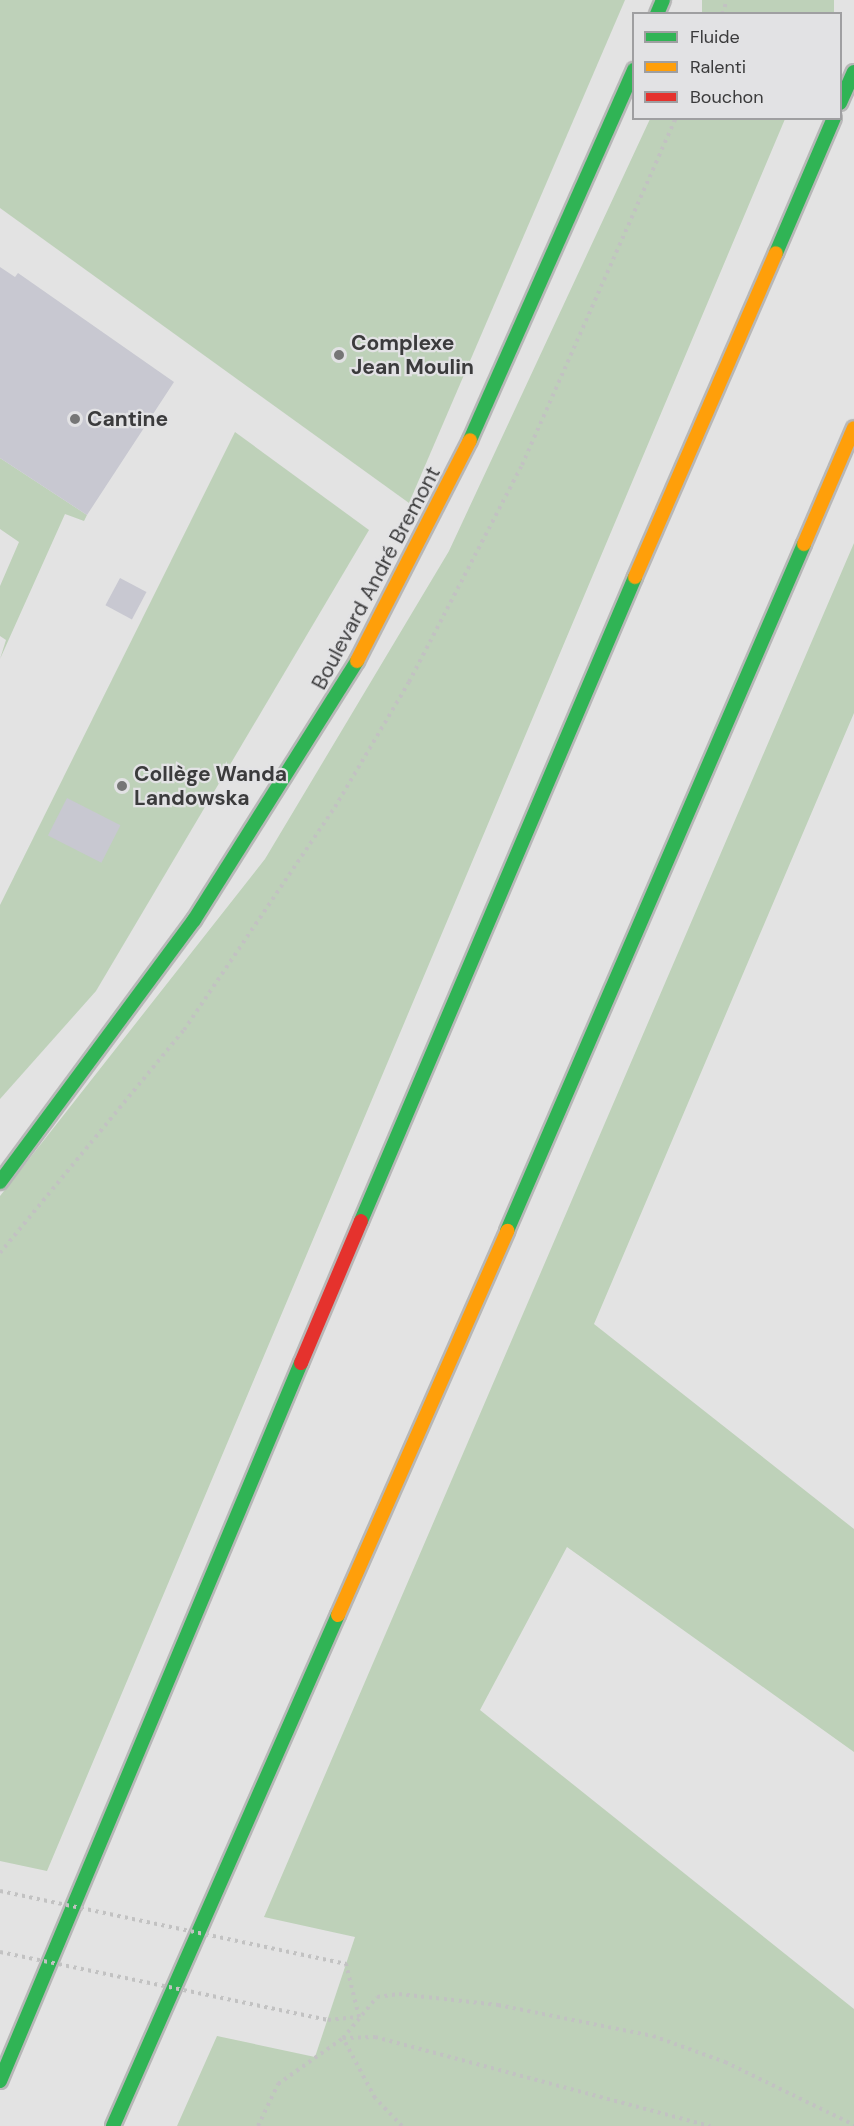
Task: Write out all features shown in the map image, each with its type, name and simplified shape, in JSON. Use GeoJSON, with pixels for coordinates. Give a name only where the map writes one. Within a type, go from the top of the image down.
{"type":"FeatureCollection","features":[{"type":"Feature","properties":{"kind":"main road","name":"Boulevard André Bremont"},"geometry":{"type":"LineString","coordinates":[[0,1182],[194,920],[363,651],[503,374],[632,71]]}},
{"type":"Feature","properties":{"kind":"main road"},"geometry":{"type":"LineString","coordinates":[[842,99],[854,72]]}},
{"type":"Feature","properties":{"kind":"main road"},"geometry":{"type":"LineString","coordinates":[[0,2081],[504,880],[833,120]]}},
{"type":"Feature","properties":{"kind":"main road"},"geometry":{"type":"LineString","coordinates":[[113,2126],[629,954],[854,428]]}},
{"type":"Feature","properties":{"kind":"main road","name":"Boulevard André Bremont"},"geometry":{"type":"LineString","coordinates":[[0,1155],[86,1066]]}},
{"type":"Feature","properties":{"kind":"path"},"geometry":{"type":"LineString","coordinates":[[0,1891],[346,1964],[360,2017]]}},
{"type":"Feature","properties":{"kind":"path"},"geometry":{"type":"LineString","coordinates":[[0,1952],[328,2020],[360,2017]]}},
{"type":"Feature","properties":{"kind":"path"},"geometry":{"type":"LineString","coordinates":[[258,2126],[278,2084],[343,2038],[377,1997],[399,1994],[598,2024],[725,2062],[854,2125]]}},
{"type":"Feature","properties":{"kind":"path"},"geometry":{"type":"LineString","coordinates":[[343,2038],[375,2037],[710,2126]]}},
{"type":"Feature","properties":{"kind":"path"},"geometry":{"type":"LineString","coordinates":[[343,2038],[375,2098],[402,2126]]}},
{"type":"Feature","properties":{"kind":"green space","name":"Complexe Jean Moulin"},"geometry":{"type":"Polygon","coordinates":[[[0,0],[625,0],[409,503],[0,208],[0,0]]]}},
{"type":"Feature","properties":{"kind":"green space"},"geometry":{"type":"Polygon","coordinates":[[[702,0],[834,0],[834,12],[702,12],[702,0]]]}},
{"type":"Feature","properties":{"kind":"green space"},"geometry":{"type":"Polygon","coordinates":[[[650,120],[785,120],[47,1871],[0,1861],[0,1196],[265,859],[449,551],[650,120]]]}},
{"type":"Feature","properties":{"kind":"green space"},"geometry":{"type":"Polygon","coordinates":[[[235,432],[369,530],[96,991],[0,1099],[0,905],[235,432]]]}},
{"type":"Feature","properties":{"kind":"green space"},"geometry":{"type":"Polygon","coordinates":[[[0,458],[87,515],[84,521],[65,514],[0,659],[6,640],[0,636],[0,586],[19,542],[0,529],[0,458]]]}},
{"type":"Feature","properties":{"kind":"green space"},"geometry":{"type":"Polygon","coordinates":[[[854,543],[854,713],[594,1324],[854,1529],[854,1752],[567,1547],[480,1710],[854,2009],[854,2126],[177,2126],[217,2036],[315,2057],[355,1937],[264,1917],[854,543]]]}},
{"type":"Feature","properties":{"kind":"building","name":"Cantine"},"geometry":{"type":"Polygon","coordinates":[[[0,267],[15,277],[18,273],[174,382],[87,515],[0,458],[0,267]]]}},
{"type":"Feature","properties":{"kind":"building"},"geometry":{"type":"Polygon","coordinates":[[[120,578],[146,592],[132,619],[105,605],[120,578]]]}},
{"type":"Feature","properties":{"kind":"building"},"geometry":{"type":"Polygon","coordinates":[[[67,798],[120,825],[101,863],[48,835],[67,798]]]}},
{"type":"Feature","properties":{"kind":"traffic: fast"},"geometry":{"type":"LineString","coordinates":[[658,12],[663,0]]}},
{"type":"Feature","properties":{"kind":"traffic: fast"},"geometry":{"type":"LineString","coordinates":[[842,99],[854,72]]}},
{"type":"Feature","properties":{"kind":"traffic: fast"},"geometry":{"type":"LineString","coordinates":[[470,440],[632,75]]}},
{"type":"Feature","properties":{"kind":"traffic: fast"},"geometry":{"type":"LineString","coordinates":[[776,253],[833,120]]}},
{"type":"Feature","properties":{"kind":"traffic: fast"},"geometry":{"type":"LineString","coordinates":[[507,1231],[804,544]]}},
{"type":"Feature","properties":{"kind":"traffic: fast"},"geometry":{"type":"LineString","coordinates":[[361,1221],[635,577]]}},
{"type":"Feature","properties":{"kind":"traffic: fast"},"geometry":{"type":"LineString","coordinates":[[0,1182],[194,920],[357,661]]}},
{"type":"Feature","properties":{"kind":"traffic: fast"},"geometry":{"type":"LineString","coordinates":[[0,2081],[301,1363]]}},
{"type":"Feature","properties":{"kind":"traffic: fast"},"geometry":{"type":"LineString","coordinates":[[113,2126],[338,1615]]}},
{"type":"Feature","properties":{"kind":"traffic: slow"},"geometry":{"type":"LineString","coordinates":[[635,577],[776,253]]}},
{"type":"Feature","properties":{"kind":"traffic: slow"},"geometry":{"type":"LineString","coordinates":[[804,544],[854,428]]}},
{"type":"Feature","properties":{"kind":"traffic: slow"},"geometry":{"type":"LineString","coordinates":[[357,661],[470,440]]}},
{"type":"Feature","properties":{"kind":"traffic: slow"},"geometry":{"type":"LineString","coordinates":[[338,1615],[507,1231]]}},
{"type":"Feature","properties":{"kind":"traffic: jam"},"geometry":{"type":"LineString","coordinates":[[301,1363],[361,1221]]}},
{"type":"Feature","properties":{"kind":"place","name":"Complexe Jean Moulin"},"geometry":{"type":"Point","coordinates":[339,355]}},
{"type":"Feature","properties":{"kind":"place","name":"Cantine"},"geometry":{"type":"Point","coordinates":[75,419]}},
{"type":"Feature","properties":{"kind":"place","name":"Collège Wanda Landowska"},"geometry":{"type":"Point","coordinates":[122,786]}}]}
